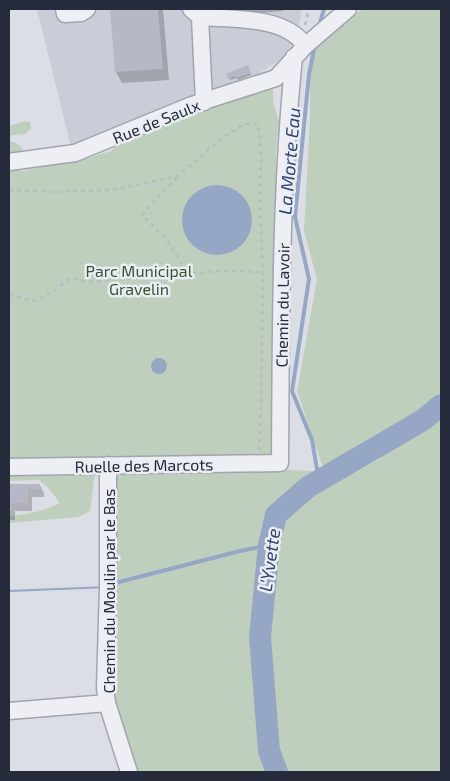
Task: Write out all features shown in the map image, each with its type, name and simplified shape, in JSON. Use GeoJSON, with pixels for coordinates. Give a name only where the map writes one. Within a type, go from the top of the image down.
{"type":"FeatureCollection","features":[{"type":"Feature","properties":{"kind":"street"},"geometry":{"type":"LineString","coordinates":[[64,9],[65,14],[82,13],[87,9]]}},
{"type":"Feature","properties":{"kind":"street","name":"Rue de Saulx"},"geometry":{"type":"LineString","coordinates":[[9,162],[75,152],[204,102],[276,78],[302,49],[348,9]]}},
{"type":"Feature","properties":{"kind":"street"},"geometry":{"type":"LineString","coordinates":[[204,102],[196,13],[269,24],[291,30],[302,41],[302,49]]}},
{"type":"Feature","properties":{"kind":"street","name":"Chemin du Lavoir"},"geometry":{"type":"LineString","coordinates":[[280,463],[282,259],[286,134],[302,49]]}},
{"type":"Feature","properties":{"kind":"street","name":"Ruelle des Marcots"},"geometry":{"type":"LineString","coordinates":[[9,468],[280,463]]}},
{"type":"Feature","properties":{"kind":"street","name":"Chemin du Moulin par le Bas"},"geometry":{"type":"LineString","coordinates":[[108,466],[108,587],[105,688],[107,703],[129,772]]}},
{"type":"Feature","properties":{"kind":"street"},"geometry":{"type":"LineString","coordinates":[[9,710],[107,703]]}},
{"type":"Feature","properties":{"kind":"path"},"geometry":{"type":"LineString","coordinates":[[189,274],[166,239],[142,215],[178,176],[221,140],[244,124],[258,124],[261,156],[260,208],[263,272],[258,463]]}},
{"type":"Feature","properties":{"kind":"path"},"geometry":{"type":"LineString","coordinates":[[9,190],[50,192],[111,190],[178,176]]}},
{"type":"Feature","properties":{"kind":"path"},"geometry":{"type":"LineString","coordinates":[[9,295],[35,301],[55,290],[70,278],[87,282],[220,271],[263,272]]}},
{"type":"Feature","properties":{"kind":"shaded area"},"geometry":{"type":"Polygon","coordinates":[[[37,9],[301,9],[301,18],[288,50],[279,60],[252,78],[189,95],[95,142],[71,147],[37,9]]]}},
{"type":"Feature","properties":{"kind":"green space"},"geometry":{"type":"Polygon","coordinates":[[[362,9],[441,9],[441,772],[287,772],[277,750],[268,608],[273,548],[277,531],[286,516],[312,495],[381,458],[373,442],[323,468],[297,391],[317,279],[304,231],[310,119],[310,50],[362,9]]]}},
{"type":"Feature","properties":{"kind":"green space","name":"Parc Municipal Gravelin"},"geometry":{"type":"Polygon","coordinates":[[[252,78],[273,87],[273,102],[279,121],[276,151],[278,290],[272,454],[265,461],[95,471],[90,511],[78,517],[9,523],[9,516],[35,512],[60,503],[39,480],[9,481],[9,126],[25,121],[30,122],[31,129],[25,134],[11,135],[10,141],[20,145],[22,148],[22,158],[17,167],[23,171],[73,159],[82,160],[111,151],[117,145],[148,128],[168,105],[189,95],[252,78]]]}},
{"type":"Feature","properties":{"kind":"green space"},"geometry":{"type":"Polygon","coordinates":[[[247,468],[312,471],[313,477],[269,513],[260,637],[269,750],[277,772],[132,772],[108,685],[116,474],[247,468]]]}},
{"type":"Feature","properties":{"kind":"water"},"geometry":{"type":"Polygon","coordinates":[[[217,185],[236,191],[246,201],[252,220],[246,239],[236,249],[217,255],[198,249],[188,239],[182,220],[188,201],[198,191],[217,185]]]}},
{"type":"Feature","properties":{"kind":"water"},"geometry":{"type":"Polygon","coordinates":[[[156,358],[162,358],[167,363],[165,372],[156,374],[151,369],[151,363],[156,358]]]}},
{"type":"Feature","properties":{"kind":"water"},"geometry":{"type":"Polygon","coordinates":[[[108,586],[108,588],[9,592],[9,590],[108,586]]]}},
{"type":"Feature","properties":{"kind":"building"},"geometry":{"type":"Polygon","coordinates":[[[110,9],[158,9],[163,69],[115,72],[110,9]]]}},
{"type":"Feature","properties":{"kind":"building"},"geometry":{"type":"Polygon","coordinates":[[[248,65],[251,73],[228,79],[226,74],[248,65]]]}},
{"type":"Feature","properties":{"kind":"building"},"geometry":{"type":"Polygon","coordinates":[[[9,484],[40,484],[40,489],[28,489],[28,503],[11,503],[11,512],[9,512],[9,484]]]}},
{"type":"Feature","properties":{"kind":"waterway"},"geometry":{"type":"LineString","coordinates":[[319,26],[324,9]]}},
{"type":"Feature","properties":{"kind":"waterway","name":"La Morte Eau"},"geometry":{"type":"LineString","coordinates":[[315,45],[309,74],[295,217],[309,279],[292,391],[312,440],[319,481]]}},
{"type":"Feature","properties":{"kind":"waterway","name":"L'Yvette"},"geometry":{"type":"LineString","coordinates":[[277,772],[269,751],[260,637],[269,545],[276,515],[308,487],[423,420],[441,405]]}},
{"type":"Feature","properties":{"kind":"waterway"},"geometry":{"type":"LineString","coordinates":[[119,582],[269,545]]}}]}
